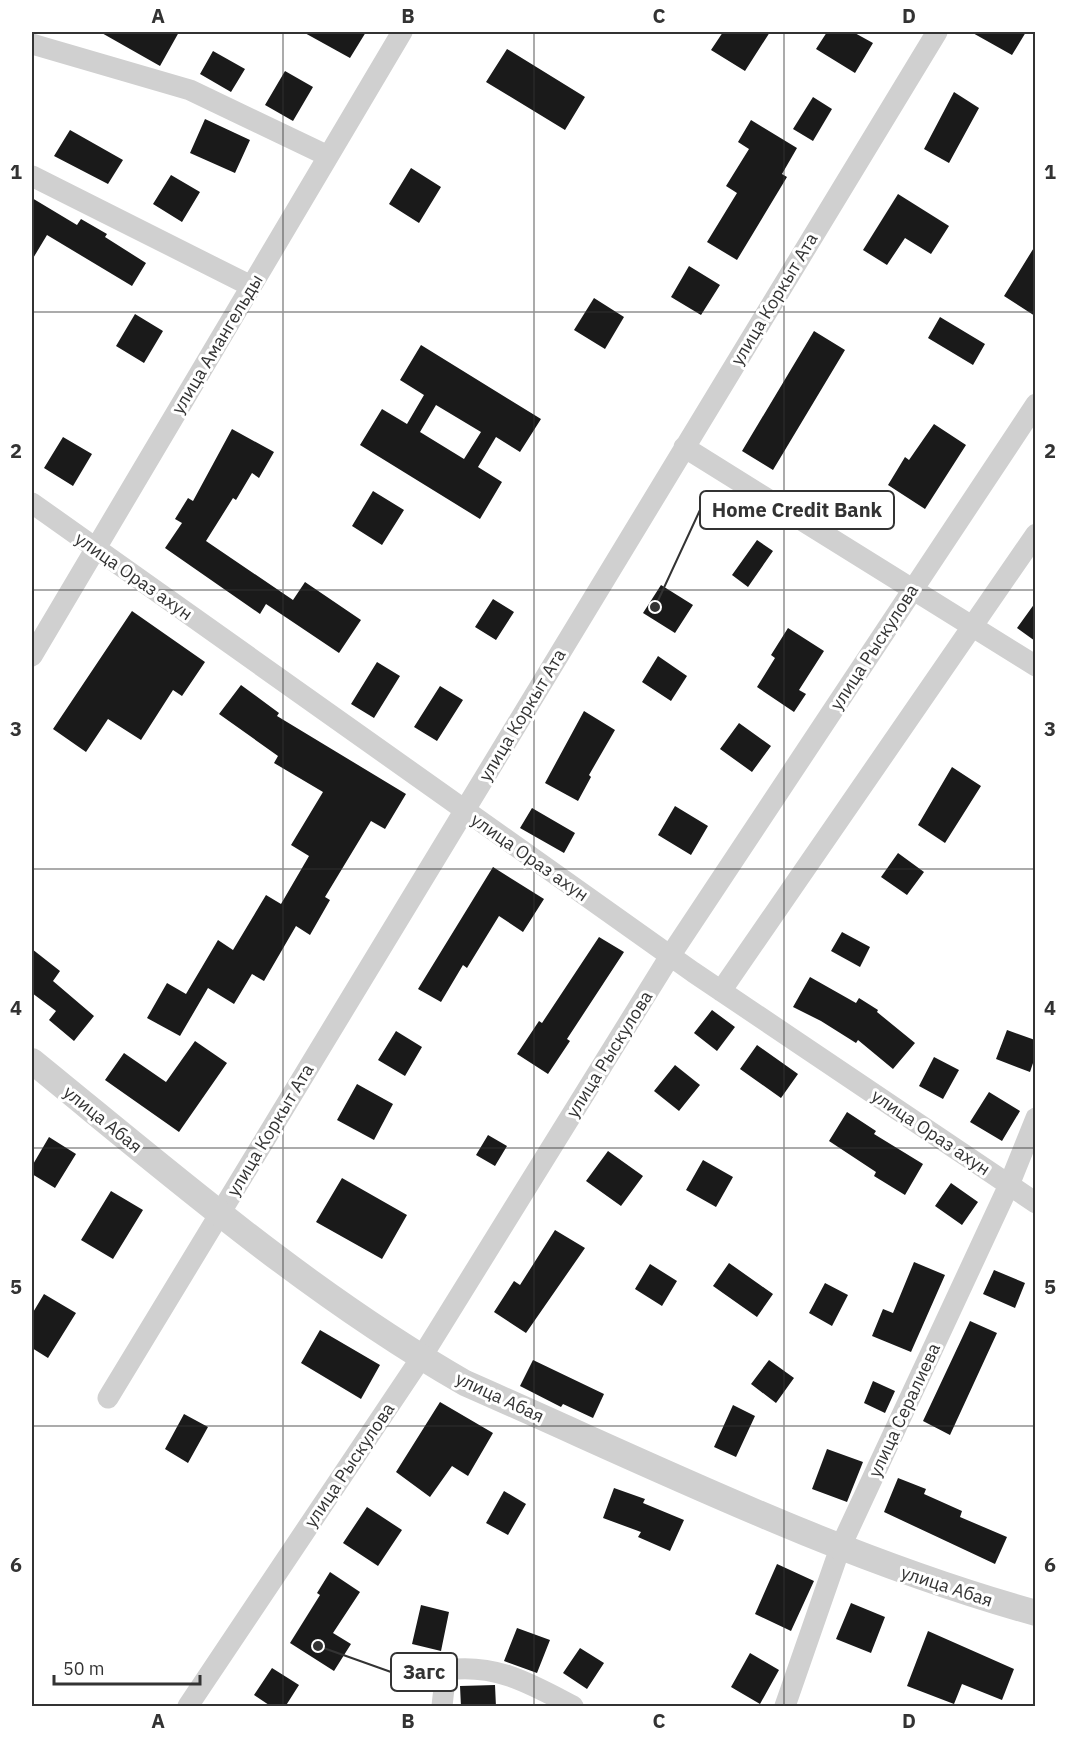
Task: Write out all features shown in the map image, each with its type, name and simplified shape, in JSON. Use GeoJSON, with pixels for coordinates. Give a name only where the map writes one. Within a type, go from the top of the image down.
{"type":"FeatureCollection","features":[{"type":"Feature","properties":{"kind":"street","name":"улица Амангельды"},"geometry":{"type":"LineString","coordinates":[[32,656],[402,32]]}},
{"type":"Feature","properties":{"kind":"street","name":"улица Коркыт Ата"},"geometry":{"type":"LineString","coordinates":[[108,1398],[937,32]]}},
{"type":"Feature","properties":{"kind":"street"},"geometry":{"type":"LineString","coordinates":[[32,44],[190,90],[328,156]]}},
{"type":"Feature","properties":{"kind":"street"},"geometry":{"type":"LineString","coordinates":[[32,176],[251,286]]}},
{"type":"Feature","properties":{"kind":"street","name":"улица Рыскулова"},"geometry":{"type":"LineString","coordinates":[[188,1707],[421,1358],[670,956],[1035,405]]}},
{"type":"Feature","properties":{"kind":"street"},"geometry":{"type":"LineString","coordinates":[[684,447],[1035,666]]}},
{"type":"Feature","properties":{"kind":"street","name":"улица Ораз ахун"},"geometry":{"type":"LineString","coordinates":[[32,503],[670,956],[1035,1203]]}},
{"type":"Feature","properties":{"kind":"street"},"geometry":{"type":"LineString","coordinates":[[721,991],[1035,534]]}},
{"type":"Feature","properties":{"kind":"street","name":"улица Абая"},"geometry":{"type":"LineString","coordinates":[[32,1061],[219,1213],[328,1296],[421,1358],[465,1383],[840,1548],[955,1590],[1035,1613]]}},
{"type":"Feature","properties":{"kind":"street","name":"улица Сералиева"},"geometry":{"type":"LineString","coordinates":[[784,1707],[840,1548],[1009,1185],[1035,1118]]}},
{"type":"Feature","properties":{"kind":"street"},"geometry":{"type":"LineString","coordinates":[[442,1707],[446,1670],[471,1666],[522,1679],[573,1707]]}},
{"type":"Feature","properties":{"kind":"building"},"geometry":{"type":"Polygon","coordinates":[[[100,32],[179,32],[160,66],[100,32]]]}},
{"type":"Feature","properties":{"kind":"building"},"geometry":{"type":"Polygon","coordinates":[[[303,32],[366,32],[350,58],[303,32]]]}},
{"type":"Feature","properties":{"kind":"building"},"geometry":{"type":"Polygon","coordinates":[[[723,32],[770,32],[745,71],[711,50],[723,32]]]}},
{"type":"Feature","properties":{"kind":"building"},"geometry":{"type":"Polygon","coordinates":[[[827,32],[853,32],[873,43],[855,73],[816,49],[827,32]]]}},
{"type":"Feature","properties":{"kind":"building"},"geometry":{"type":"Polygon","coordinates":[[[971,32],[1026,32],[1012,55],[971,32]]]}},
{"type":"Feature","properties":{"kind":"building"},"geometry":{"type":"Polygon","coordinates":[[[507,49],[585,97],[565,130],[486,82],[507,49]]]}},
{"type":"Feature","properties":{"kind":"building"},"geometry":{"type":"Polygon","coordinates":[[[213,51],[245,69],[231,92],[200,74],[213,51]]]}},
{"type":"Feature","properties":{"kind":"building"},"geometry":{"type":"Polygon","coordinates":[[[285,71],[313,87],[293,121],[265,105],[285,71]]]}},
{"type":"Feature","properties":{"kind":"building"},"geometry":{"type":"Polygon","coordinates":[[[954,92],[979,108],[949,163],[924,149],[954,92]]]}},
{"type":"Feature","properties":{"kind":"building"},"geometry":{"type":"Polygon","coordinates":[[[813,97],[832,109],[813,141],[793,129],[813,97]]]}},
{"type":"Feature","properties":{"kind":"building"},"geometry":{"type":"Polygon","coordinates":[[[205,119],[250,140],[235,173],[190,153],[205,119]]]}},
{"type":"Feature","properties":{"kind":"building"},"geometry":{"type":"Polygon","coordinates":[[[751,120],[797,148],[782,174],[787,177],[737,260],[707,242],[737,193],[726,186],[749,149],[738,142],[751,120]]]}},
{"type":"Feature","properties":{"kind":"building"},"geometry":{"type":"Polygon","coordinates":[[[70,130],[123,160],[108,184],[54,156],[70,130]]]}},
{"type":"Feature","properties":{"kind":"building"},"geometry":{"type":"Polygon","coordinates":[[[411,168],[441,187],[419,223],[389,204],[411,168]]]}},
{"type":"Feature","properties":{"kind":"building"},"geometry":{"type":"Polygon","coordinates":[[[171,175],[200,192],[182,222],[153,204],[171,175]]]}},
{"type":"Feature","properties":{"kind":"building"},"geometry":{"type":"Polygon","coordinates":[[[898,194],[949,226],[931,254],[905,238],[887,265],[863,250],[898,194]]]}},
{"type":"Feature","properties":{"kind":"building"},"geometry":{"type":"Polygon","coordinates":[[[32,198],[77,225],[81,219],[107,234],[105,237],[146,263],[132,286],[47,235],[32,260],[32,198]]]}},
{"type":"Feature","properties":{"kind":"building"},"geometry":{"type":"Polygon","coordinates":[[[1035,246],[1035,316],[1004,296],[1035,246]]]}},
{"type":"Feature","properties":{"kind":"building"},"geometry":{"type":"Polygon","coordinates":[[[689,266],[720,285],[701,315],[671,297],[689,266]]]}},
{"type":"Feature","properties":{"kind":"building"},"geometry":{"type":"Polygon","coordinates":[[[594,298],[624,317],[605,349],[574,330],[594,298]]]}},
{"type":"Feature","properties":{"kind":"building"},"geometry":{"type":"Polygon","coordinates":[[[135,314],[163,331],[144,363],[116,346],[135,314]]]}},
{"type":"Feature","properties":{"kind":"building"},"geometry":{"type":"Polygon","coordinates":[[[940,317],[985,344],[973,365],[928,338],[940,317]]]}},
{"type":"Feature","properties":{"kind":"building"},"geometry":{"type":"Polygon","coordinates":[[[814,331],[845,350],[773,470],[742,451],[814,331]]]}},
{"type":"Feature","properties":{"kind":"building"},"geometry":{"type":"Polygon","coordinates":[[[421,345],[541,419],[520,452],[496,437],[478,467],[502,482],[480,519],[360,445],[382,409],[407,424],[424,395],[400,380],[421,345]],[[436,405],[420,432],[464,459],[481,432],[436,405]]]}},
{"type":"Feature","properties":{"kind":"building"},"geometry":{"type":"Polygon","coordinates":[[[934,424],[966,445],[925,509],[888,485],[905,457],[909,460],[934,424]]]}},
{"type":"Feature","properties":{"kind":"building"},"geometry":{"type":"Polygon","coordinates":[[[232,429],[274,452],[259,478],[252,473],[236,500],[233,498],[206,541],[293,600],[305,582],[361,620],[339,653],[266,604],[260,614],[165,548],[182,523],[175,519],[188,498],[193,501],[232,429]]]}},
{"type":"Feature","properties":{"kind":"building"},"geometry":{"type":"Polygon","coordinates":[[[63,437],[92,454],[73,486],[44,468],[63,437]]]}},
{"type":"Feature","properties":{"kind":"building"},"geometry":{"type":"Polygon","coordinates":[[[373,491],[404,510],[382,545],[352,526],[373,491]]]}},
{"type":"Feature","properties":{"kind":"building"},"geometry":{"type":"Polygon","coordinates":[[[757,540],[773,551],[748,587],[732,575],[757,540]]]}},
{"type":"Feature","properties":{"kind":"building"},"geometry":{"type":"Polygon","coordinates":[[[661,585],[693,605],[675,633],[643,613],[661,585]]]}},
{"type":"Feature","properties":{"kind":"building"},"geometry":{"type":"Polygon","coordinates":[[[493,599],[514,612],[496,640],[475,627],[493,599]]]}},
{"type":"Feature","properties":{"kind":"building"},"geometry":{"type":"Polygon","coordinates":[[[1035,603],[1035,641],[1017,628],[1035,603]]]}},
{"type":"Feature","properties":{"kind":"building"},"geometry":{"type":"Polygon","coordinates":[[[132,611],[205,662],[182,696],[173,690],[141,740],[108,719],[86,752],[53,729],[132,611]]]}},
{"type":"Feature","properties":{"kind":"building"},"geometry":{"type":"Polygon","coordinates":[[[788,628],[824,651],[799,690],[806,694],[794,712],[757,687],[775,658],[771,655],[788,628]]]}},
{"type":"Feature","properties":{"kind":"building"},"geometry":{"type":"Polygon","coordinates":[[[658,656],[687,676],[671,701],[642,682],[658,656]]]}},
{"type":"Feature","properties":{"kind":"building"},"geometry":{"type":"Polygon","coordinates":[[[377,662],[400,676],[374,718],[351,704],[377,662]]]}},
{"type":"Feature","properties":{"kind":"building"},"geometry":{"type":"Polygon","coordinates":[[[241,685],[279,713],[277,716],[406,794],[385,829],[371,821],[325,897],[330,900],[310,935],[296,926],[264,981],[252,974],[234,1004],[208,988],[180,1036],[147,1018],[167,983],[186,994],[218,940],[233,950],[266,895],[281,904],[309,856],[291,845],[323,792],[274,763],[278,756],[219,714],[241,685]]]}},
{"type":"Feature","properties":{"kind":"building"},"geometry":{"type":"Polygon","coordinates":[[[440,686],[463,700],[437,741],[414,727],[440,686]]]}},
{"type":"Feature","properties":{"kind":"building"},"geometry":{"type":"Polygon","coordinates":[[[584,711],[615,730],[589,775],[591,777],[578,801],[545,783],[584,711]]]}},
{"type":"Feature","properties":{"kind":"building"},"geometry":{"type":"Polygon","coordinates":[[[739,723],[771,746],[752,772],[720,749],[739,723]]]}},
{"type":"Feature","properties":{"kind":"building"},"geometry":{"type":"Polygon","coordinates":[[[952,767],[981,786],[945,843],[918,825],[952,767]]]}},
{"type":"Feature","properties":{"kind":"building"},"geometry":{"type":"Polygon","coordinates":[[[675,806],[708,826],[691,855],[658,835],[675,806]]]}},
{"type":"Feature","properties":{"kind":"building"},"geometry":{"type":"Polygon","coordinates":[[[532,808],[575,833],[564,853],[520,828],[532,808]]]}},
{"type":"Feature","properties":{"kind":"building"},"geometry":{"type":"Polygon","coordinates":[[[898,853],[924,872],[907,895],[881,877],[898,853]]]}},
{"type":"Feature","properties":{"kind":"building"},"geometry":{"type":"Polygon","coordinates":[[[493,867],[544,899],[523,932],[499,916],[467,968],[463,965],[441,1002],[418,989],[493,867]]]}},
{"type":"Feature","properties":{"kind":"building"},"geometry":{"type":"Polygon","coordinates":[[[842,932],[870,947],[860,967],[831,951],[842,932]]]}},
{"type":"Feature","properties":{"kind":"building"},"geometry":{"type":"Polygon","coordinates":[[[599,937],[624,952],[567,1039],[570,1041],[548,1074],[517,1054],[539,1021],[542,1023],[599,937]]]}},
{"type":"Feature","properties":{"kind":"building"},"geometry":{"type":"Polygon","coordinates":[[[32,949],[60,971],[53,981],[94,1016],[74,1041],[49,1020],[56,1011],[32,993],[32,949]]]}},
{"type":"Feature","properties":{"kind":"building"},"geometry":{"type":"Polygon","coordinates":[[[810,977],[856,1003],[859,998],[878,1010],[877,1012],[915,1043],[893,1069],[858,1040],[856,1043],[793,1007],[810,977]]]}},
{"type":"Feature","properties":{"kind":"building"},"geometry":{"type":"Polygon","coordinates":[[[712,1010],[735,1027],[717,1051],[694,1033],[712,1010]]]}},
{"type":"Feature","properties":{"kind":"building"},"geometry":{"type":"Polygon","coordinates":[[[1007,1030],[1035,1040],[1035,1057],[1030,1072],[996,1059],[1007,1030]]]}},
{"type":"Feature","properties":{"kind":"building"},"geometry":{"type":"Polygon","coordinates":[[[396,1031],[422,1047],[405,1076],[378,1060],[396,1031]]]}},
{"type":"Feature","properties":{"kind":"building"},"geometry":{"type":"Polygon","coordinates":[[[195,1041],[227,1063],[179,1132],[105,1080],[124,1053],[166,1082],[195,1041]]]}},
{"type":"Feature","properties":{"kind":"building"},"geometry":{"type":"Polygon","coordinates":[[[757,1045],[798,1074],[781,1098],[740,1069],[757,1045]]]}},
{"type":"Feature","properties":{"kind":"building"},"geometry":{"type":"Polygon","coordinates":[[[934,1057],[959,1070],[943,1099],[919,1086],[934,1057]]]}},
{"type":"Feature","properties":{"kind":"building"},"geometry":{"type":"Polygon","coordinates":[[[675,1065],[700,1085],[679,1111],[654,1091],[675,1065]]]}},
{"type":"Feature","properties":{"kind":"building"},"geometry":{"type":"Polygon","coordinates":[[[357,1084],[393,1104],[374,1140],[337,1120],[357,1084]]]}},
{"type":"Feature","properties":{"kind":"building"},"geometry":{"type":"Polygon","coordinates":[[[989,1092],[1020,1111],[1002,1141],[970,1122],[989,1092]]]}},
{"type":"Feature","properties":{"kind":"building"},"geometry":{"type":"Polygon","coordinates":[[[847,1112],[876,1131],[874,1134],[923,1164],[905,1195],[874,1176],[876,1172],[829,1141],[847,1112]]]}},
{"type":"Feature","properties":{"kind":"building"},"geometry":{"type":"Polygon","coordinates":[[[488,1135],[507,1146],[495,1166],[476,1155],[488,1135]]]}},
{"type":"Feature","properties":{"kind":"building"},"geometry":{"type":"Polygon","coordinates":[[[49,1137],[76,1154],[55,1188],[32,1174],[32,1166],[49,1137]]]}},
{"type":"Feature","properties":{"kind":"building"},"geometry":{"type":"Polygon","coordinates":[[[608,1151],[643,1176],[621,1206],[586,1181],[608,1151]]]}},
{"type":"Feature","properties":{"kind":"building"},"geometry":{"type":"Polygon","coordinates":[[[703,1160],[733,1177],[716,1207],[686,1190],[703,1160]]]}},
{"type":"Feature","properties":{"kind":"building"},"geometry":{"type":"Polygon","coordinates":[[[342,1178],[407,1215],[382,1259],[316,1222],[342,1178]]]}},
{"type":"Feature","properties":{"kind":"building"},"geometry":{"type":"Polygon","coordinates":[[[951,1183],[978,1202],[962,1225],[935,1206],[951,1183]]]}},
{"type":"Feature","properties":{"kind":"building"},"geometry":{"type":"Polygon","coordinates":[[[111,1191],[143,1210],[113,1259],[81,1240],[111,1191]]]}},
{"type":"Feature","properties":{"kind":"building"},"geometry":{"type":"Polygon","coordinates":[[[555,1230],[585,1248],[526,1333],[494,1312],[514,1281],[520,1285],[555,1230]]]}},
{"type":"Feature","properties":{"kind":"building"},"geometry":{"type":"Polygon","coordinates":[[[914,1262],[945,1275],[911,1352],[872,1336],[883,1309],[893,1313],[914,1262]]]}},
{"type":"Feature","properties":{"kind":"building"},"geometry":{"type":"Polygon","coordinates":[[[729,1263],[773,1294],[757,1317],[713,1286],[729,1263]]]}},
{"type":"Feature","properties":{"kind":"building"},"geometry":{"type":"Polygon","coordinates":[[[650,1264],[677,1281],[662,1306],[635,1289],[650,1264]]]}},
{"type":"Feature","properties":{"kind":"building"},"geometry":{"type":"Polygon","coordinates":[[[994,1270],[1025,1283],[1015,1308],[983,1294],[994,1270]]]}},
{"type":"Feature","properties":{"kind":"building"},"geometry":{"type":"Polygon","coordinates":[[[825,1283],[848,1295],[832,1326],[809,1313],[825,1283]]]}},
{"type":"Feature","properties":{"kind":"building"},"geometry":{"type":"Polygon","coordinates":[[[44,1294],[76,1313],[48,1358],[32,1348],[32,1314],[44,1294]]]}},
{"type":"Feature","properties":{"kind":"building"},"geometry":{"type":"Polygon","coordinates":[[[970,1321],[997,1333],[950,1435],[923,1421],[970,1321]]]}},
{"type":"Feature","properties":{"kind":"building"},"geometry":{"type":"Polygon","coordinates":[[[320,1330],[380,1365],[361,1399],[301,1363],[320,1330]]]}},
{"type":"Feature","properties":{"kind":"building"},"geometry":{"type":"Polygon","coordinates":[[[533,1360],[604,1394],[593,1418],[563,1404],[561,1407],[520,1386],[533,1360]]]}},
{"type":"Feature","properties":{"kind":"building"},"geometry":{"type":"Polygon","coordinates":[[[769,1360],[794,1378],[776,1403],[751,1384],[769,1360]]]}},
{"type":"Feature","properties":{"kind":"building"},"geometry":{"type":"Polygon","coordinates":[[[873,1381],[895,1391],[885,1413],[864,1403],[873,1381]]]}},
{"type":"Feature","properties":{"kind":"building"},"geometry":{"type":"Polygon","coordinates":[[[440,1402],[493,1433],[468,1476],[452,1466],[430,1497],[396,1472],[440,1402]]]}},
{"type":"Feature","properties":{"kind":"building"},"geometry":{"type":"Polygon","coordinates":[[[733,1405],[755,1416],[736,1457],[714,1447],[733,1405]]]}},
{"type":"Feature","properties":{"kind":"building"},"geometry":{"type":"Polygon","coordinates":[[[184,1414],[208,1427],[188,1463],[165,1449],[184,1414]]]}},
{"type":"Feature","properties":{"kind":"building"},"geometry":{"type":"Polygon","coordinates":[[[827,1449],[863,1462],[847,1502],[812,1489],[827,1449]]]}},
{"type":"Feature","properties":{"kind":"building"},"geometry":{"type":"Polygon","coordinates":[[[898,1478],[926,1489],[924,1494],[962,1511],[960,1517],[1007,1537],[995,1564],[884,1512],[898,1478]]]}},
{"type":"Feature","properties":{"kind":"building"},"geometry":{"type":"Polygon","coordinates":[[[614,1488],[645,1499],[643,1503],[684,1520],[670,1551],[638,1537],[641,1532],[603,1518],[614,1488]]]}},
{"type":"Feature","properties":{"kind":"building"},"geometry":{"type":"Polygon","coordinates":[[[504,1491],[526,1504],[508,1535],[486,1523],[504,1491]]]}},
{"type":"Feature","properties":{"kind":"building"},"geometry":{"type":"Polygon","coordinates":[[[367,1507],[402,1530],[378,1566],[343,1543],[367,1507]]]}},
{"type":"Feature","properties":{"kind":"building"},"geometry":{"type":"Polygon","coordinates":[[[777,1564],[814,1581],[791,1631],[755,1614],[777,1564]]]}},
{"type":"Feature","properties":{"kind":"building"},"geometry":{"type":"Polygon","coordinates":[[[330,1572],[360,1592],[333,1633],[351,1644],[334,1671],[290,1643],[320,1595],[317,1593],[330,1572]]]}},
{"type":"Feature","properties":{"kind":"building"},"geometry":{"type":"Polygon","coordinates":[[[851,1603],[885,1617],[871,1653],[836,1639],[851,1603]]]}},
{"type":"Feature","properties":{"kind":"building"},"geometry":{"type":"Polygon","coordinates":[[[421,1605],[449,1612],[441,1651],[412,1644],[421,1605]]]}},
{"type":"Feature","properties":{"kind":"building"},"geometry":{"type":"Polygon","coordinates":[[[517,1628],[550,1640],[537,1673],[504,1661],[517,1628]]]}},
{"type":"Feature","properties":{"kind":"building"},"geometry":{"type":"Polygon","coordinates":[[[928,1631],[1014,1669],[1002,1700],[962,1684],[954,1704],[907,1686],[928,1631]]]}},
{"type":"Feature","properties":{"kind":"building"},"geometry":{"type":"Polygon","coordinates":[[[580,1648],[604,1663],[587,1689],[563,1673],[580,1648]]]}},
{"type":"Feature","properties":{"kind":"building"},"geometry":{"type":"Polygon","coordinates":[[[750,1653],[779,1670],[760,1704],[731,1687],[750,1653]]]}},
{"type":"Feature","properties":{"kind":"building"},"geometry":{"type":"Polygon","coordinates":[[[272,1668],[299,1685],[285,1707],[272,1707],[254,1695],[272,1668]]]}},
{"type":"Feature","properties":{"kind":"building"},"geometry":{"type":"Polygon","coordinates":[[[495,1685],[496,1707],[461,1707],[460,1686],[495,1685]]]}},
{"type":"Feature","properties":{"kind":"place","name":"Home Credit Bank"},"geometry":{"type":"Point","coordinates":[655,607]}},
{"type":"Feature","properties":{"kind":"place","name":"Загс"},"geometry":{"type":"Point","coordinates":[318,1646]}}]}
